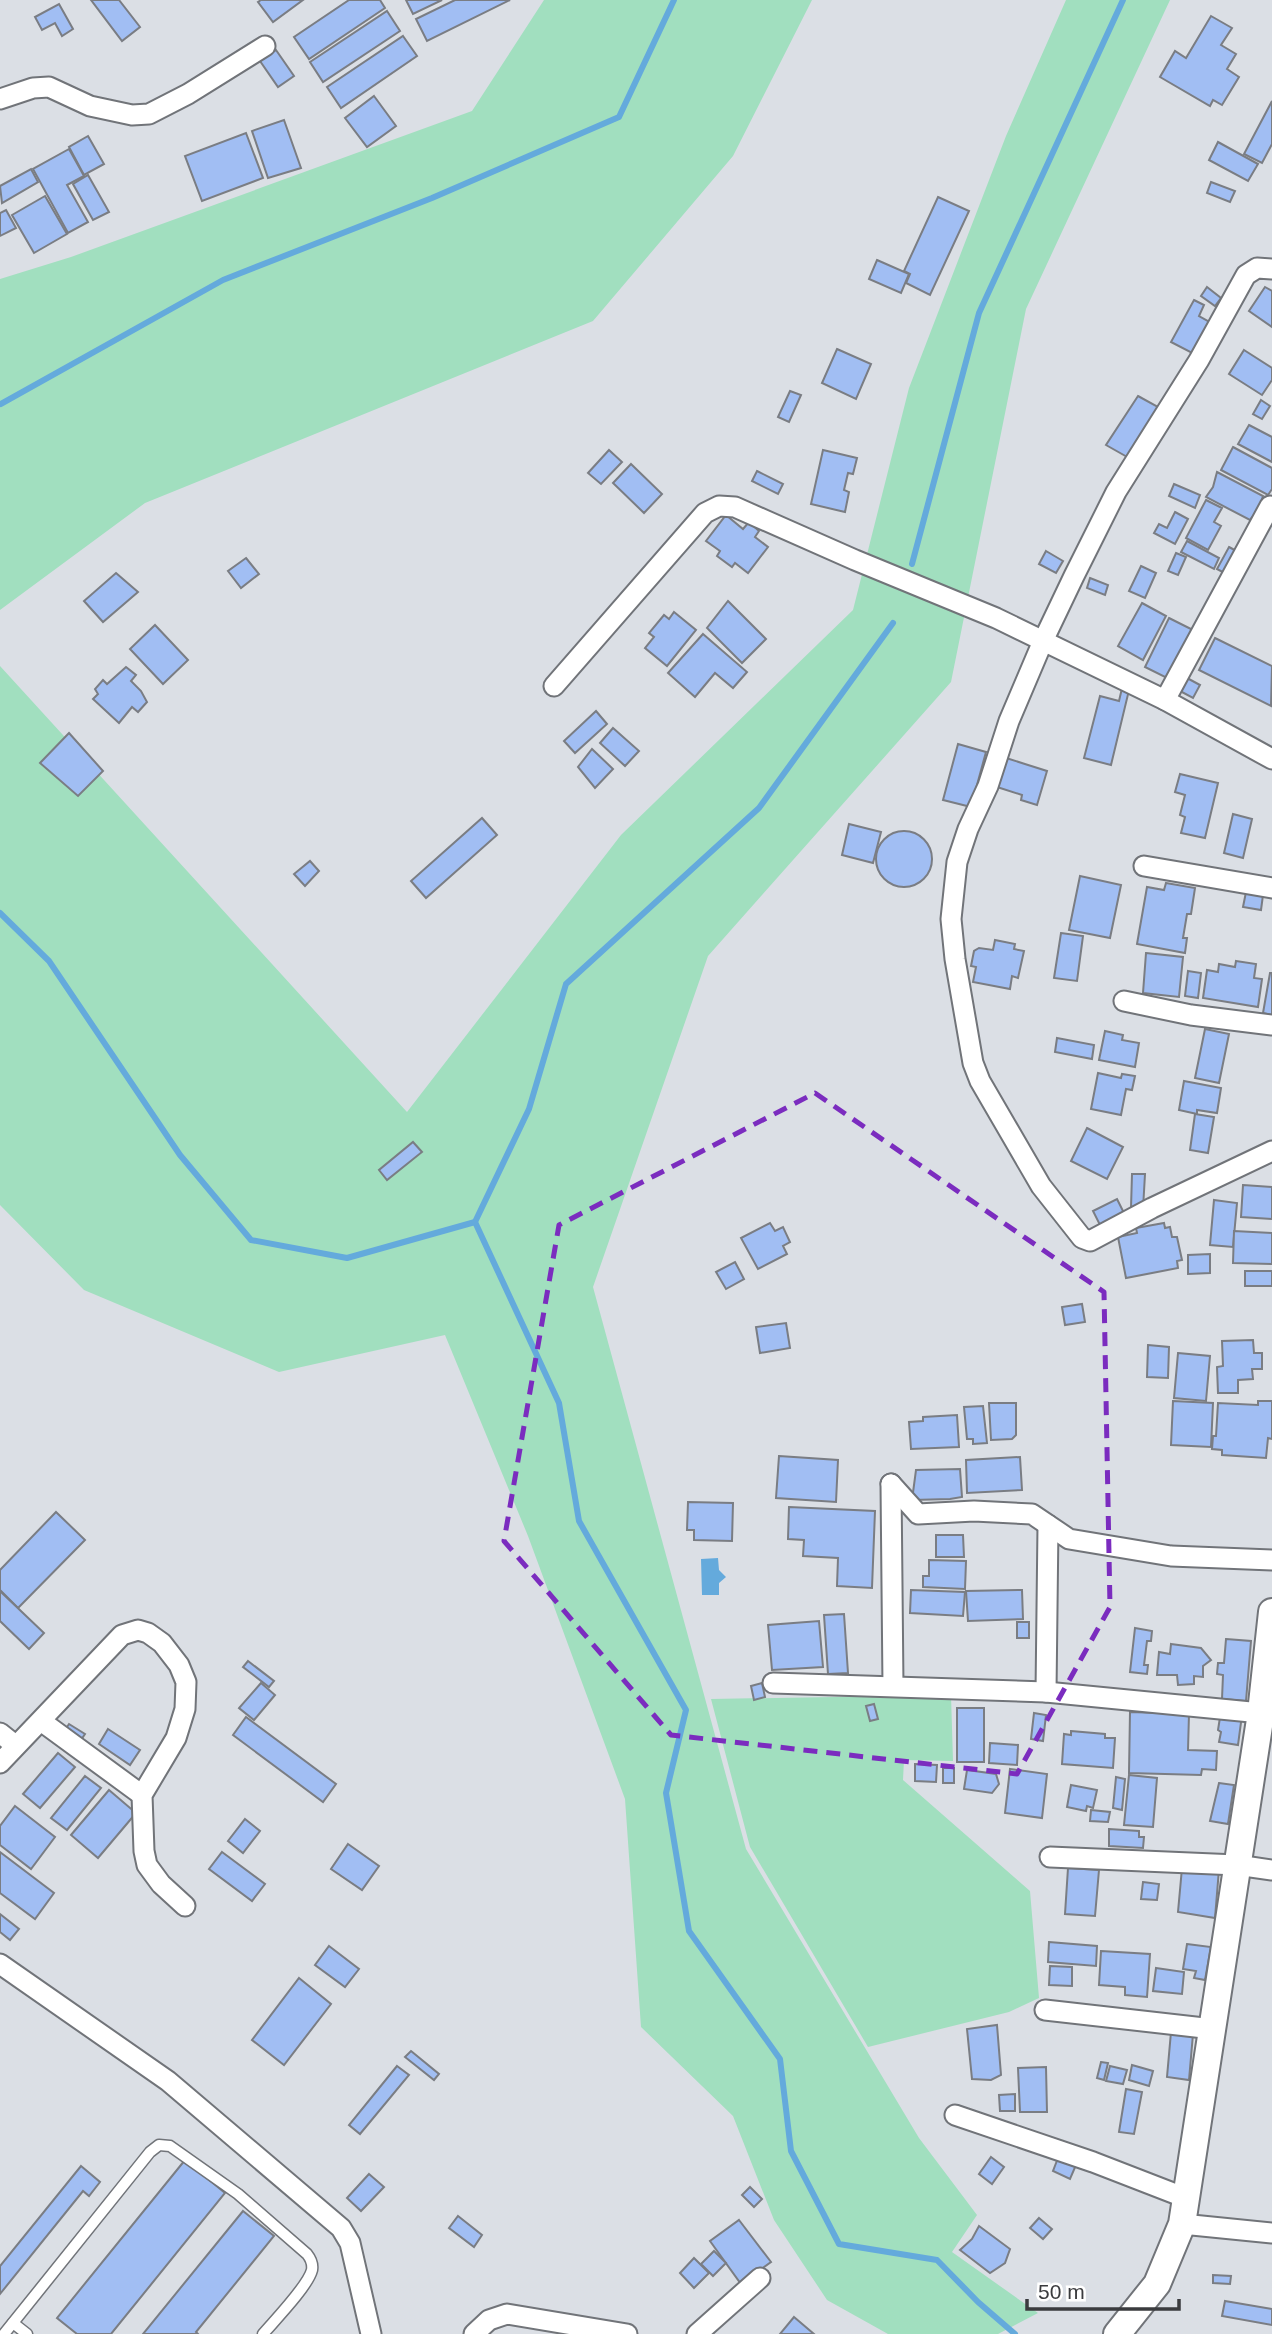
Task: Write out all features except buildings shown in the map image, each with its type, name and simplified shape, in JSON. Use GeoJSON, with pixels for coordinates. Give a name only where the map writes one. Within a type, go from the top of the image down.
{"type":"FeatureCollection","features":[{"type":"Feature","properties":{"kind":"street"},"geometry":{"type":"LineString","coordinates":[[0,99],[33,88],[49,87],[90,106],[132,115],[149,114],[188,94],[265,46]]}},
{"type":"Feature","properties":{"kind":"street"},"geometry":{"type":"LineString","coordinates":[[1272,269],[1257,268],[1246,275],[1199,360],[1116,492],[1043,641],[1009,721],[988,786],[968,829],[957,862],[951,919],[973,1063],[980,1081],[1041,1186],[1072,1229],[1082,1238],[1090,1241],[1272,1151]]}},
{"type":"Feature","properties":{"kind":"street"},"geometry":{"type":"LineString","coordinates":[[554,686],[705,513],[719,506],[735,507],[996,618],[1165,700],[1272,759]]}},
{"type":"Feature","properties":{"kind":"street"},"geometry":{"type":"LineString","coordinates":[[1165,700],[1270,506]]}},
{"type":"Feature","properties":{"kind":"street"},"geometry":{"type":"LineString","coordinates":[[1143,866],[1272,888]]}},
{"type":"Feature","properties":{"kind":"street"},"geometry":{"type":"LineString","coordinates":[[1124,1001],[1191,1014],[1272,1025]]}},
{"type":"Feature","properties":{"kind":"street"},"geometry":{"type":"LineString","coordinates":[[893,1686],[891,1484],[918,1514],[974,1511],[1032,1514],[1069,1539],[1171,1556],[1272,1560]]}},
{"type":"Feature","properties":{"kind":"street"},"geometry":{"type":"LineString","coordinates":[[1046,1692],[1048,1525]]}},
{"type":"Feature","properties":{"kind":"street"},"geometry":{"type":"LineString","coordinates":[[1117,2334],[1157,2284],[1184,2211],[1261,1713],[1272,1612]]}},
{"type":"Feature","properties":{"kind":"street"},"geometry":{"type":"LineString","coordinates":[[0,1763],[8,1739],[41,1721],[122,1634],[138,1630],[148,1633],[162,1643],[179,1665],[186,1682],[185,1709],[176,1738],[142,1795],[144,1851],[147,1865],[160,1884],[186,1906]]}},
{"type":"Feature","properties":{"kind":"street"},"geometry":{"type":"LineString","coordinates":[[773,1683],[1046,1692],[1261,1713]]}},
{"type":"Feature","properties":{"kind":"street"},"geometry":{"type":"LineString","coordinates":[[41,1721],[142,1795]]}},
{"type":"Feature","properties":{"kind":"street"},"geometry":{"type":"LineString","coordinates":[[1050,1857],[1272,1870]]}},
{"type":"Feature","properties":{"kind":"street"},"geometry":{"type":"LineString","coordinates":[[0,1964],[168,2081],[341,2228],[350,2243],[371,2334]]}},
{"type":"Feature","properties":{"kind":"street"},"geometry":{"type":"LineString","coordinates":[[1045,2010],[1213,2029]]}},
{"type":"Feature","properties":{"kind":"street"},"geometry":{"type":"LineString","coordinates":[[955,2115],[1093,2162],[1184,2211],[1272,2233]]}},
{"type":"Feature","properties":{"kind":"street"},"geometry":{"type":"LineString","coordinates":[[697,2334],[760,2278]]}},
{"type":"Feature","properties":{"kind":"street"},"geometry":{"type":"LineString","coordinates":[[474,2334],[489,2320],[507,2314],[627,2334]]}},
{"type":"Feature","properties":{"kind":"lane"},"geometry":{"type":"LineString","coordinates":[[4,2334],[150,2152],[159,2145],[170,2146],[238,2194],[312,2261],[307,2281],[263,2334]]}},
{"type":"Feature","properties":{"kind":"lane"},"geometry":{"type":"LineString","coordinates":[[13,2323],[27,2334]]}},
{"type":"Feature","properties":{"kind":"highlighted area"},"geometry":{"type":"Polygon","coordinates":[[[815,1093],[1104,1292],[1110,1607],[1017,1774],[671,1735],[504,1541],[559,1225],[815,1093]]]}},
{"type":"Feature","properties":{"kind":"green space"},"geometry":{"type":"Polygon","coordinates":[[[544,0],[812,0],[733,156],[593,321],[145,503],[0,610],[0,279],[71,257],[472,111],[544,0]]]}},
{"type":"Feature","properties":{"kind":"green space"},"geometry":{"type":"Polygon","coordinates":[[[1066,0],[1170,0],[1026,309],[951,682],[708,956],[593,1287],[746,1849],[919,2138],[977,2215],[952,2252],[1038,2313],[998,2334],[888,2334],[827,2300],[774,2220],[733,2116],[641,2027],[625,1799],[528,1536],[445,1335],[279,1372],[84,1290],[0,1205],[0,666],[407,1112],[621,835],[853,610],[909,388],[1006,136],[1066,0]]]}},
{"type":"Feature","properties":{"kind":"green space"},"geometry":{"type":"Polygon","coordinates":[[[951,1695],[953,1761],[904,1760],[903,1780],[1030,1891],[1039,1998],[1009,2012],[868,2047],[750,1847],[711,1699],[951,1695]]]}},
{"type":"Feature","properties":{"kind":"water"},"geometry":{"type":"Polygon","coordinates":[[[718,1558],[719,1570],[726,1577],[719,1583],[719,1595],[702,1595],[701,1559],[718,1558]]]}},
{"type":"Feature","properties":{"kind":"waterway"},"geometry":{"type":"LineString","coordinates":[[1,404],[223,280],[432,198],[619,117],[674,0]]}},
{"type":"Feature","properties":{"kind":"waterway"},"geometry":{"type":"LineString","coordinates":[[912,564],[979,313],[1123,0]]}},
{"type":"Feature","properties":{"kind":"waterway"},"geometry":{"type":"LineString","coordinates":[[475,1222],[529,1109],[566,984],[759,808],[893,623]]}},
{"type":"Feature","properties":{"kind":"waterway"},"geometry":{"type":"LineString","coordinates":[[0,913],[49,961],[180,1155],[251,1240],[347,1258],[475,1222],[559,1403],[579,1521],[686,1710],[666,1793],[689,1931],[780,2059],[791,2151],[839,2244],[937,2260],[978,2302],[1015,2334]]}}]}
